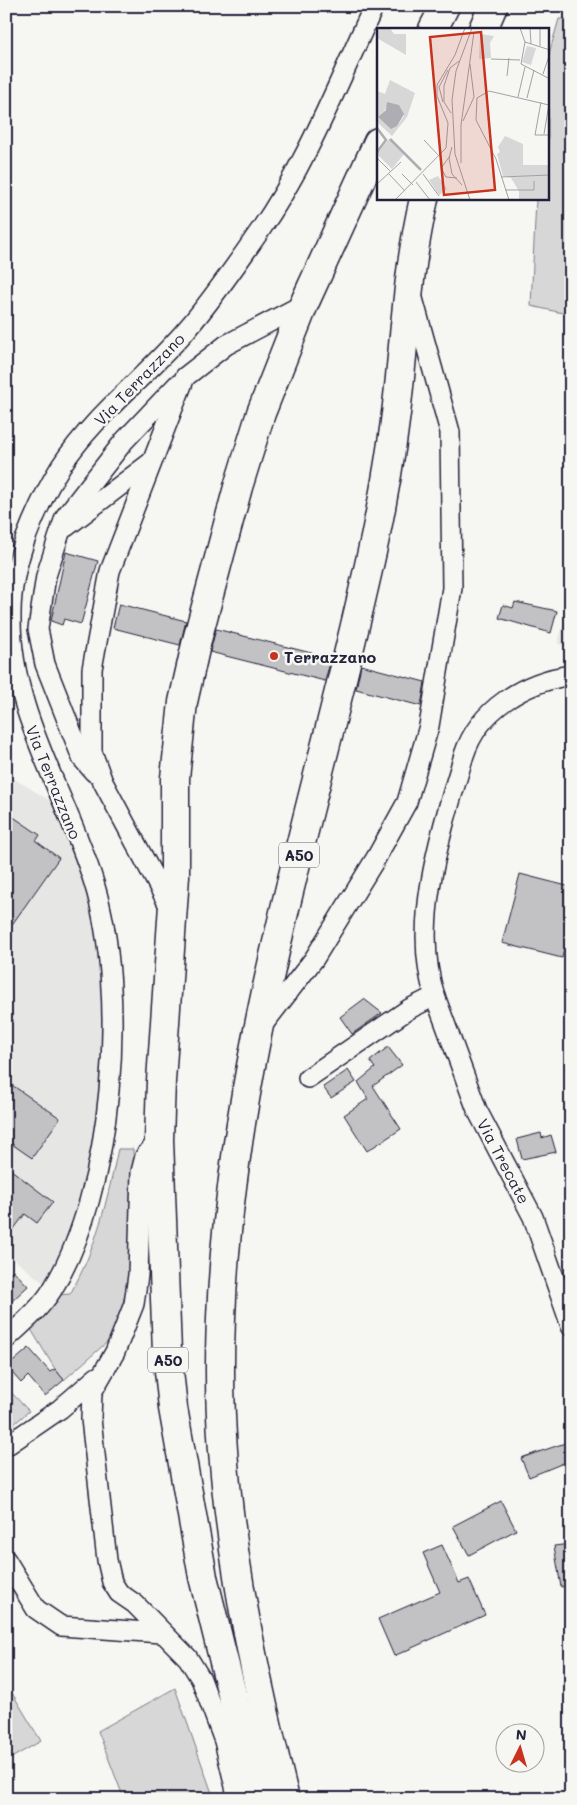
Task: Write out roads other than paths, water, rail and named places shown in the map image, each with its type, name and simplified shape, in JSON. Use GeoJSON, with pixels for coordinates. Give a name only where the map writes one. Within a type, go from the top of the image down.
{"type":"FeatureCollection","features":[{"type":"Feature","properties":{"kind":"highway"},"geometry":{"type":"LineString","coordinates":[[434,28],[445,6]]}},
{"type":"Feature","properties":{"kind":"highway"},"geometry":{"type":"LineString","coordinates":[[483,28],[493,6]]}},
{"type":"Feature","properties":{"kind":"highway"},"geometry":{"type":"LineString","coordinates":[[304,304],[377,144]]}},
{"type":"Feature","properties":{"kind":"highway"},"geometry":{"type":"LineString","coordinates":[[408,279],[424,200]]}},
{"type":"Feature","properties":{"kind":"highway","name":"A50"},"geometry":{"type":"LineString","coordinates":[[285,1799],[260,1693],[231,1527],[225,1475],[220,1373],[227,1221],[255,1035],[343,675],[375,535],[394,426],[408,279]]}},
{"type":"Feature","properties":{"kind":"highway","name":"A50"},"geometry":{"type":"LineString","coordinates":[[258,1799],[203,1577],[173,1408],[167,1352],[159,1140],[160,1081],[173,913],[175,778],[179,735],[197,640],[238,487],[261,413],[304,304]]}},
{"type":"Feature","properties":{"kind":"street","name":"Via Terrazzano"},"geometry":{"type":"LineString","coordinates":[[6,1339],[50,1295],[61,1276],[80,1226],[100,1150],[108,1102],[112,1027],[110,958],[94,884],[35,738],[18,679],[12,642],[10,610],[22,551],[34,516],[63,464],[106,413],[189,327],[260,230],[299,167],[374,6]]}},
{"type":"Feature","properties":{"kind":"street"},"geometry":{"type":"LineString","coordinates":[[255,1035],[314,959],[376,858],[407,802],[429,726],[452,588],[450,432],[408,279]]}},
{"type":"Feature","properties":{"kind":"street"},"geometry":{"type":"LineString","coordinates":[[103,782],[82,758],[44,664],[38,629],[46,576],[65,517],[124,441],[185,377],[226,345],[304,304]]}},
{"type":"Feature","properties":{"kind":"street"},"geometry":{"type":"LineString","coordinates":[[173,913],[103,782],[92,752],[92,669],[110,571],[150,463],[185,377]]}},
{"type":"Feature","properties":{"kind":"street"},"geometry":{"type":"LineString","coordinates":[[60,532],[150,463]]}},
{"type":"Feature","properties":{"kind":"street","name":"Via Trecate"},"geometry":{"type":"LineString","coordinates":[[571,675],[534,684],[509,697],[483,723],[466,748],[433,867],[428,902],[429,960],[435,996],[477,1110],[533,1217],[571,1326]]}},
{"type":"Feature","properties":{"kind":"street"},"geometry":{"type":"LineString","coordinates":[[308,1078],[409,1009],[435,996]]}},
{"type":"Feature","properties":{"kind":"street"},"geometry":{"type":"LineString","coordinates":[[159,1140],[145,1156],[141,1172],[138,1275],[134,1304],[115,1352],[92,1392],[91,1419],[109,1573],[119,1592],[135,1604],[161,1633],[188,1658],[201,1679],[224,1741],[238,1799]]}},
{"type":"Feature","properties":{"kind":"street"},"geometry":{"type":"LineString","coordinates":[[6,1446],[60,1409],[102,1373]]}},
{"type":"Feature","properties":{"kind":"street"},"geometry":{"type":"LineString","coordinates":[[6,1560],[36,1609],[61,1626],[161,1633]]}},
{"type":"Feature","properties":{"kind":"place","name":"Terrazzano"},"geometry":{"type":"Point","coordinates":[274,656]}}]}
